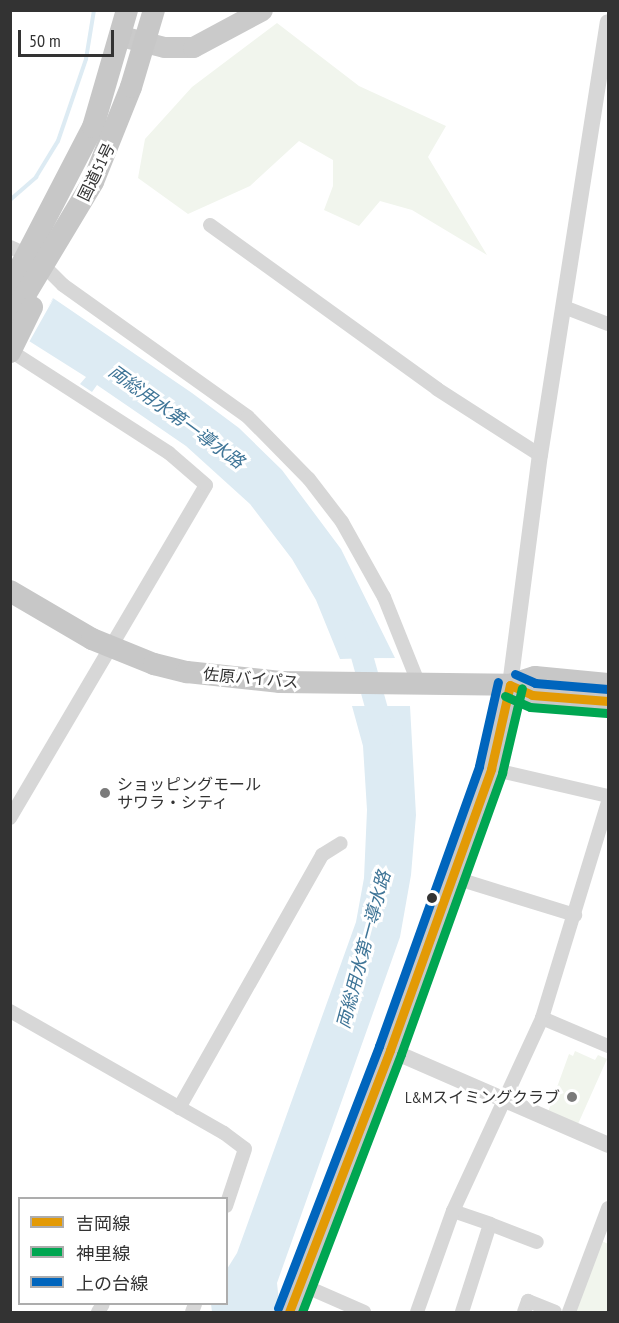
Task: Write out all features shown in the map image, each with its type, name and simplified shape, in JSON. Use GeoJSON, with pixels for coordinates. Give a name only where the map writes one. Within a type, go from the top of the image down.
{"type":"FeatureCollection","features":[{"type":"Feature","properties":{"kind":"highway","name":"国道51号"},"geometry":{"type":"LineString","coordinates":[[28,263],[93,128],[127,10]]}},
{"type":"Feature","properties":{"kind":"highway","name":"国道51号"},"geometry":{"type":"LineString","coordinates":[[28,263],[71,221],[114,135],[154,10]]}},
{"type":"Feature","properties":{"kind":"highway"},"geometry":{"type":"LineString","coordinates":[[10,287],[28,263]]}},
{"type":"Feature","properties":{"kind":"highway"},"geometry":{"type":"LineString","coordinates":[[12,340],[28,263]]}},
{"type":"Feature","properties":{"kind":"highway","name":"佐原バイパス"},"geometry":{"type":"LineString","coordinates":[[10,591],[111,646],[187,672],[238,680],[510,685]]}},
{"type":"Feature","properties":{"kind":"highway"},"geometry":{"type":"LineString","coordinates":[[510,685],[535,677],[609,684]]}},
{"type":"Feature","properties":{"kind":"highway"},"geometry":{"type":"LineString","coordinates":[[510,685],[532,695],[609,701]]}},
{"type":"Feature","properties":{"kind":"highway"},"geometry":{"type":"LineString","coordinates":[[289,1312],[390,1050],[453,877],[491,769],[510,685]]}},
{"type":"Feature","properties":{"kind":"main road"},"geometry":{"type":"LineString","coordinates":[[121,36],[145,44],[193,47],[262,10]]}},
{"type":"Feature","properties":{"kind":"street"},"geometry":{"type":"LineString","coordinates":[[510,685],[540,455],[605,73],[609,22]]}},
{"type":"Feature","properties":{"kind":"street"},"geometry":{"type":"LineString","coordinates":[[210,225],[437,389],[540,455]]}},
{"type":"Feature","properties":{"kind":"street"},"geometry":{"type":"LineString","coordinates":[[28,263],[63,285],[248,417],[309,479],[342,522],[384,597],[414,682]]}},
{"type":"Feature","properties":{"kind":"street"},"geometry":{"type":"LineString","coordinates":[[564,307],[609,324]]}},
{"type":"Feature","properties":{"kind":"street"},"geometry":{"type":"LineString","coordinates":[[10,818],[206,485],[168,453],[12,340]]}},
{"type":"Feature","properties":{"kind":"street"},"geometry":{"type":"LineString","coordinates":[[491,769],[609,796]]}},
{"type":"Feature","properties":{"kind":"street"},"geometry":{"type":"LineString","coordinates":[[417,1312],[453,1211],[542,1018],[609,802]]}},
{"type":"Feature","properties":{"kind":"street"},"geometry":{"type":"LineString","coordinates":[[179,1108],[322,855],[341,843]]}},
{"type":"Feature","properties":{"kind":"street"},"geometry":{"type":"LineString","coordinates":[[453,877],[574,915]]}},
{"type":"Feature","properties":{"kind":"street"},"geometry":{"type":"LineString","coordinates":[[10,1011],[179,1108],[245,1149],[228,1200]]}},
{"type":"Feature","properties":{"kind":"street"},"geometry":{"type":"LineString","coordinates":[[542,1018],[609,1046]]}},
{"type":"Feature","properties":{"kind":"street"},"geometry":{"type":"LineString","coordinates":[[390,1050],[609,1145]]}},
{"type":"Feature","properties":{"kind":"street"},"geometry":{"type":"LineString","coordinates":[[569,1312],[602,1237],[609,1208]]}},
{"type":"Feature","properties":{"kind":"street"},"geometry":{"type":"LineString","coordinates":[[453,1211],[537,1242]]}},
{"type":"Feature","properties":{"kind":"street"},"geometry":{"type":"LineString","coordinates":[[462,1312],[490,1224]]}},
{"type":"Feature","properties":{"kind":"street"},"geometry":{"type":"LineString","coordinates":[[300,1284],[364,1312]]}},
{"type":"Feature","properties":{"kind":"street"},"geometry":{"type":"LineString","coordinates":[[524,1312],[528,1301],[555,1312]]}},
{"type":"Feature","properties":{"kind":"shaded area"},"geometry":{"type":"Polygon","coordinates":[[[277,23],[359,86],[446,126],[428,157],[487,255],[412,210],[380,201],[359,226],[324,210],[333,186],[333,160],[299,141],[250,186],[188,214],[138,178],[145,139],[192,87],[277,23]]]}},
{"type":"Feature","properties":{"kind":"shaded area","name":"L&Mスイミングクラブ"},"geometry":{"type":"Polygon","coordinates":[[[575,1051],[595,1060],[598,1055],[607,1059],[578,1124],[548,1112],[569,1054],[573,1056],[575,1051]]]}},
{"type":"Feature","properties":{"kind":"shaded area"},"geometry":{"type":"Polygon","coordinates":[[[598,1239],[608,1244],[608,1312],[573,1312],[598,1239]]]}},
{"type":"Feature","properties":{"kind":"water"},"geometry":{"type":"Polygon","coordinates":[[[53,298],[239,428],[282,470],[341,549],[395,658],[340,659],[316,600],[292,559],[250,504],[186,446],[97,385],[92,392],[80,384],[86,377],[29,341],[53,298]]]}},
{"type":"Feature","properties":{"kind":"water"},"geometry":{"type":"Polygon","coordinates":[[[352,706],[410,706],[416,815],[411,875],[400,937],[277,1283],[279,1302],[275,1312],[212,1312],[211,1305],[228,1305],[228,1267],[237,1253],[356,922],[364,878],[367,810],[363,746],[352,706]]]}},
{"type":"Feature","properties":{"kind":"pier"},"geometry":{"type":"Polygon","coordinates":[[[55,296],[28,344],[26,339],[55,296]]]}},
{"type":"Feature","properties":{"kind":"pier"},"geometry":{"type":"Polygon","coordinates":[[[395,658],[340,662],[337,659],[340,659],[395,658]]]}},
{"type":"Feature","properties":{"kind":"pier"},"geometry":{"type":"Polygon","coordinates":[[[352,703],[410,703],[413,706],[349,706],[352,703]]]}},
{"type":"Feature","properties":{"kind":"waterway"},"geometry":{"type":"LineString","coordinates":[[10,200],[36,177],[58,141],[86,59],[94,10]]}},
{"type":"Feature","properties":{"kind":"waterway","name":"両総用水第一導水路"},"geometry":{"type":"LineString","coordinates":[[355,631],[384,735]]}},
{"type":"Feature","properties":{"kind":"transit line","name":"上の台線"},"geometry":{"type":"LineString","coordinates":[[515,674],[535,683],[608,689]]}},
{"type":"Feature","properties":{"kind":"transit line","name":"上の台線"},"geometry":{"type":"LineString","coordinates":[[278,1308],[379,1046],[479,766],[498,682]]}},
{"type":"Feature","properties":{"kind":"transit line","name":"吉岡線"},"geometry":{"type":"LineString","coordinates":[[510,685],[532,695],[608,701]]}},
{"type":"Feature","properties":{"kind":"transit line","name":"吉岡線"},"geometry":{"type":"LineString","coordinates":[[289,1312],[390,1050],[491,769],[510,685]]}},
{"type":"Feature","properties":{"kind":"transit line","name":"神里線"},"geometry":{"type":"LineString","coordinates":[[302,1312],[401,1054],[502,773],[522,688]]}},
{"type":"Feature","properties":{"kind":"transit line","name":"神里線"},"geometry":{"type":"LineString","coordinates":[[505,696],[530,707],[607,713]]}},
{"type":"Feature","properties":{"kind":"place","name":"ショッピングモール サワラ・シティ"},"geometry":{"type":"Point","coordinates":[105,793]}},
{"type":"Feature","properties":{"kind":"place","name":"L&Mスイミングクラブ"},"geometry":{"type":"Point","coordinates":[572,1097]}}]}
